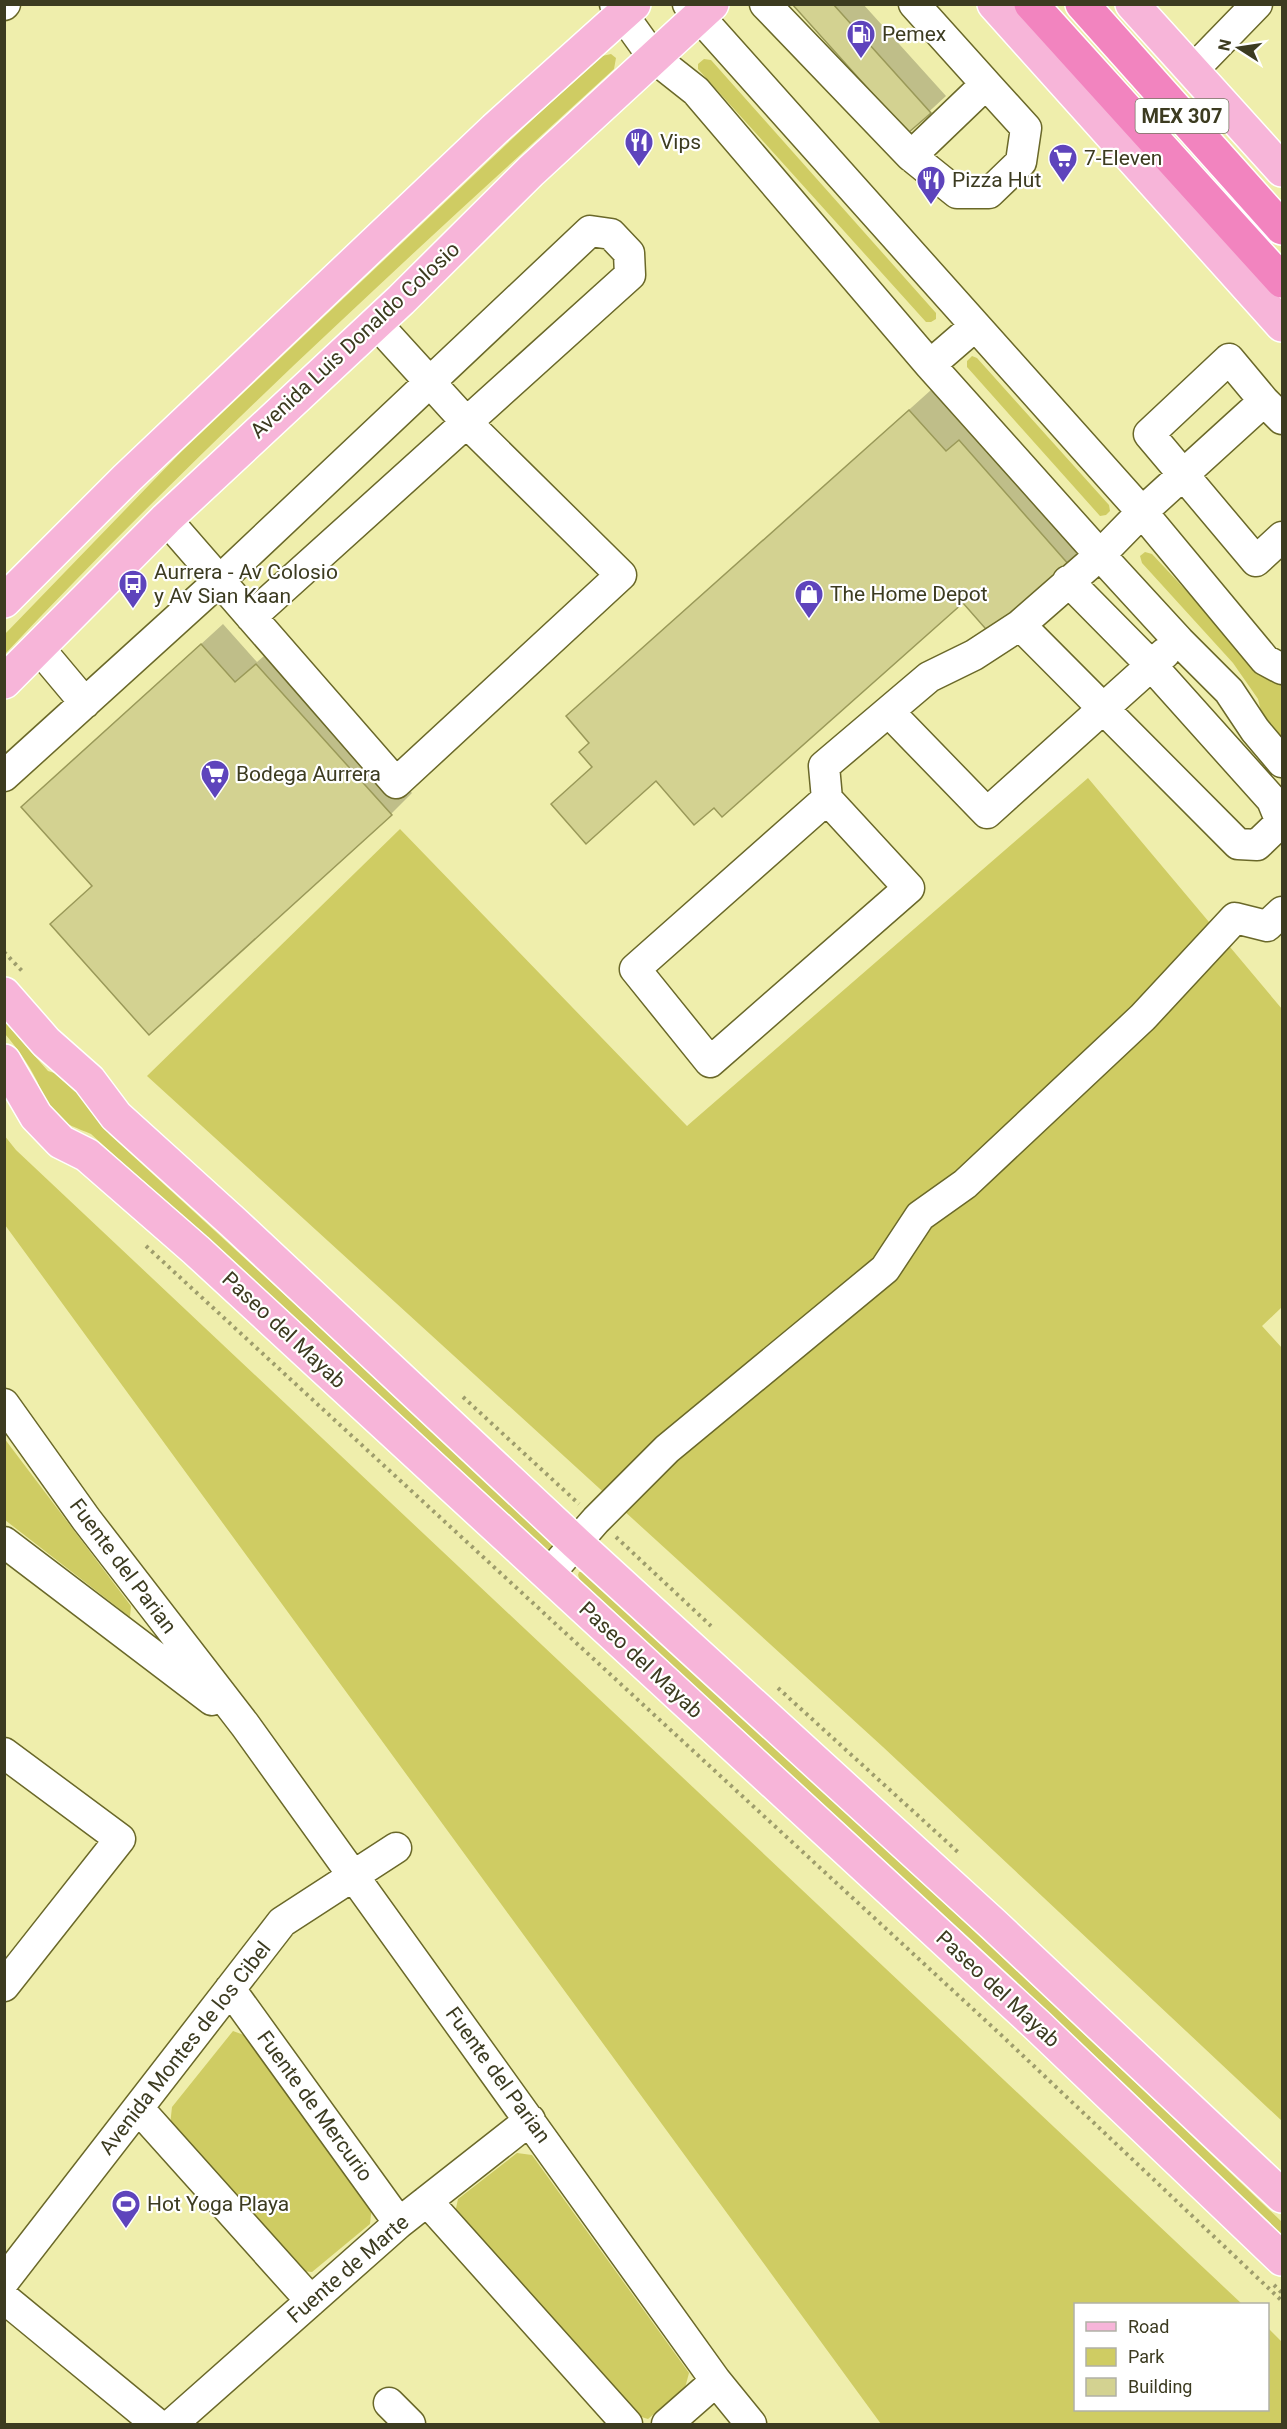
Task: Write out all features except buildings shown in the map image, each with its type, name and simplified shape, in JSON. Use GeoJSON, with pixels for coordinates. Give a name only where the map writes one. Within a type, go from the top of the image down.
{"type":"FeatureCollection","features":[{"type":"Feature","properties":{"kind":"highway","name":"MEX 307"},"geometry":{"type":"LineString","coordinates":[[1031,4],[1282,281]]}},
{"type":"Feature","properties":{"kind":"highway","name":"MEX 307"},"geometry":{"type":"LineString","coordinates":[[1082,4],[1282,228]]}},
{"type":"Feature","properties":{"kind":"main road"},"geometry":{"type":"LineString","coordinates":[[1132,4],[1282,170]]}},
{"type":"Feature","properties":{"kind":"main road"},"geometry":{"type":"LineString","coordinates":[[995,5],[1282,325]]}},
{"type":"Feature","properties":{"kind":"main road"},"geometry":{"type":"LineString","coordinates":[[4,601],[128,478],[624,8]]}},
{"type":"Feature","properties":{"kind":"main road","name":"Avenida Luis Donaldo Colosio"},"geometry":{"type":"LineString","coordinates":[[4,682],[166,519],[376,323],[531,171],[653,57],[700,8]]}},
{"type":"Feature","properties":{"kind":"main road","name":"Paseo del Mayab"},"geometry":{"type":"LineString","coordinates":[[16,986],[46,1042],[89,1080],[116,1116],[233,1222],[586,1531],[993,1924],[1282,2196]]}},
{"type":"Feature","properties":{"kind":"main road","name":"Paseo del Mayab"},"geometry":{"type":"LineString","coordinates":[[4,1061],[36,1116],[61,1142],[87,1155],[196,1250],[1038,2026],[1282,2259]]}},
{"type":"Feature","properties":{"kind":"street"},"geometry":{"type":"LineString","coordinates":[[765,4],[911,156],[957,193],[989,193],[1021,162],[1026,128],[914,4]]}},
{"type":"Feature","properties":{"kind":"street"},"geometry":{"type":"LineString","coordinates":[[1192,71],[1257,4]]}},
{"type":"Feature","properties":{"kind":"street"},"geometry":{"type":"LineString","coordinates":[[624,8],[653,57],[696,91],[930,365],[1179,641],[1229,690],[1255,730],[1282,762]]}},
{"type":"Feature","properties":{"kind":"street"},"geometry":{"type":"LineString","coordinates":[[700,8],[975,326],[1142,512],[1265,660],[1282,669]]}},
{"type":"Feature","properties":{"kind":"street"},"geometry":{"type":"LineString","coordinates":[[911,156],[986,84]]}},
{"type":"Feature","properties":{"kind":"street"},"geometry":{"type":"LineString","coordinates":[[4,776],[219,581],[429,380],[590,231],[611,234],[629,253],[630,274],[251,617]]}},
{"type":"Feature","properties":{"kind":"street"},"geometry":{"type":"LineString","coordinates":[[166,519],[396,783],[621,575],[467,423],[376,323]]}},
{"type":"Feature","properties":{"kind":"street"},"geometry":{"type":"LineString","coordinates":[[930,365],[975,326]]}},
{"type":"Feature","properties":{"kind":"street"},"geometry":{"type":"LineString","coordinates":[[827,799],[635,969],[710,1062],[909,888],[827,799],[824,766],[929,677],[974,655],[1020,625],[1100,555],[1142,512],[1184,476],[1273,410],[1229,360],[1149,434],[1184,476],[1256,561],[1282,537]]}},
{"type":"Feature","properties":{"kind":"street"},"geometry":{"type":"LineString","coordinates":[[1020,625],[1238,844],[1257,846],[1281,822],[1272,800],[1151,665],[1068,581]]}},
{"type":"Feature","properties":{"kind":"street"},"geometry":{"type":"LineString","coordinates":[[889,712],[987,813],[1179,641]]}},
{"type":"Feature","properties":{"kind":"street"},"geometry":{"type":"LineString","coordinates":[[38,647],[85,703]]}},
{"type":"Feature","properties":{"kind":"street"},"geometry":{"type":"LineString","coordinates":[[548,1575],[586,1531],[667,1449],[885,1269],[920,1216],[965,1184],[1135,1025],[1235,918],[1267,926],[1282,912]]}},
{"type":"Feature","properties":{"kind":"street","name":"Fuente del Parian"},"geometry":{"type":"LineString","coordinates":[[4,1404],[86,1519],[245,1725],[355,1875],[716,2381],[752,2424]]}},
{"type":"Feature","properties":{"kind":"street","name":"Fuente del Parian"},"geometry":{"type":"LineString","coordinates":[[4,1542],[245,1725]]}},
{"type":"Feature","properties":{"kind":"street"},"geometry":{"type":"LineString","coordinates":[[4,1753],[120,1839],[4,1986]]}},
{"type":"Feature","properties":{"kind":"street","name":"Avenida Montes de los Cibel"},"geometry":{"type":"LineString","coordinates":[[4,2281],[282,1922],[396,1848]]}},
{"type":"Feature","properties":{"kind":"street","name":"Fuente de Mercurio"},"geometry":{"type":"LineString","coordinates":[[230,1989],[399,2223]]}},
{"type":"Feature","properties":{"kind":"street"},"geometry":{"type":"LineString","coordinates":[[138,2108],[311,2301]]}},
{"type":"Feature","properties":{"kind":"street","name":"Fuente de Marte"},"geometry":{"type":"LineString","coordinates":[[172,2424],[399,2223],[530,2120]]}},
{"type":"Feature","properties":{"kind":"street"},"geometry":{"type":"LineString","coordinates":[[427,2201],[627,2424]]}},
{"type":"Feature","properties":{"kind":"street"},"geometry":{"type":"LineString","coordinates":[[4,2298],[157,2424]]}},
{"type":"Feature","properties":{"kind":"street"},"geometry":{"type":"LineString","coordinates":[[667,2424],[716,2381]]}},
{"type":"Feature","properties":{"kind":"street"},"geometry":{"type":"LineString","coordinates":[[388,2403],[410,2424]]}},
{"type":"Feature","properties":{"kind":"path"},"geometry":{"type":"LineString","coordinates":[[4,952],[16,986]]}},
{"type":"Feature","properties":{"kind":"path"},"geometry":{"type":"LineString","coordinates":[[142,1242],[991,2025],[1282,2301]]}},
{"type":"Feature","properties":{"kind":"path"},"geometry":{"type":"LineString","coordinates":[[456,1390],[586,1531],[712,1628]]}},
{"type":"Feature","properties":{"kind":"path"},"geometry":{"type":"LineString","coordinates":[[773,1683],[961,1854]]}},
{"type":"Feature","properties":{"kind":"green space"},"geometry":{"type":"Polygon","coordinates":[[[611,54],[616,58],[614,69],[228,429],[152,503],[5,654],[5,634],[181,452],[547,106],[602,56],[611,54]]]}},
{"type":"Feature","properties":{"kind":"green space"},"geometry":{"type":"Polygon","coordinates":[[[704,59],[711,60],[936,313],[936,319],[926,322],[698,69],[698,64],[704,59]]]}},
{"type":"Feature","properties":{"kind":"green space"},"geometry":{"type":"Polygon","coordinates":[[[972,356],[977,358],[1109,505],[1110,511],[1106,515],[1100,516],[967,367],[967,361],[972,356]]]}},
{"type":"Feature","properties":{"kind":"green space"},"geometry":{"type":"Polygon","coordinates":[[[1145,552],[1152,554],[1249,658],[1282,682],[1282,743],[1264,723],[1258,699],[1233,663],[1142,563],[1140,556],[1145,552]]]}},
{"type":"Feature","properties":{"kind":"green space"},"geometry":{"type":"Polygon","coordinates":[[[1088,778],[1282,1009],[1282,1307],[1262,1326],[1282,1348],[1282,2121],[883,1747],[147,1076],[400,829],[687,1126],[1088,778]]]}},
{"type":"Feature","properties":{"kind":"green space"},"geometry":{"type":"Polygon","coordinates":[[[4,1021],[48,1071],[64,1076],[80,1087],[109,1134],[558,1545],[551,1555],[91,1134],[58,1118],[45,1102],[30,1068],[5,1034],[4,1021]]]}},
{"type":"Feature","properties":{"kind":"green space"},"geometry":{"type":"Polygon","coordinates":[[[4,1135],[16,1150],[1241,2303],[1074,2303],[1074,2411],[1269,2411],[1269,2329],[1282,2342],[1282,2424],[881,2424],[5,1225],[4,1135]]]}},
{"type":"Feature","properties":{"kind":"green space"},"geometry":{"type":"Polygon","coordinates":[[[4,1438],[131,1606],[130,1617],[5,1520],[4,1438]]]}},
{"type":"Feature","properties":{"kind":"green space"},"geometry":{"type":"Polygon","coordinates":[[[579,1572],[586,1572],[1110,2058],[1282,2222],[1282,2236],[889,1865],[580,1581],[579,1572]]]}},
{"type":"Feature","properties":{"kind":"green space"},"geometry":{"type":"Polygon","coordinates":[[[233,2031],[244,2035],[372,2206],[370,2224],[312,2272],[302,2271],[170,2125],[172,2107],[233,2031]]]}},
{"type":"Feature","properties":{"kind":"green space"},"geometry":{"type":"Polygon","coordinates":[[[517,2153],[532,2155],[689,2373],[685,2388],[648,2419],[635,2415],[455,2213],[458,2199],[517,2153]]]}},
{"type":"Feature","properties":{"kind":"place","name":"Pemex"},"geometry":{"type":"Point","coordinates":[861,60]}},
{"type":"Feature","properties":{"kind":"place","name":"Vips"},"geometry":{"type":"Point","coordinates":[639,168]}},
{"type":"Feature","properties":{"kind":"place","name":"7-Eleven"},"geometry":{"type":"Point","coordinates":[1063,184]}},
{"type":"Feature","properties":{"kind":"place","name":"Pizza Hut"},"geometry":{"type":"Point","coordinates":[931,206]}},
{"type":"Feature","properties":{"kind":"place","name":"Aurrera - Av Colosio y Av Sian Kaan"},"geometry":{"type":"Point","coordinates":[133,610]}},
{"type":"Feature","properties":{"kind":"place","name":"The Home Depot"},"geometry":{"type":"Point","coordinates":[809,620]}},
{"type":"Feature","properties":{"kind":"place","name":"Bodega Aurrera"},"geometry":{"type":"Point","coordinates":[215,800]}},
{"type":"Feature","properties":{"kind":"place","name":"Hot Yoga Playa"},"geometry":{"type":"Point","coordinates":[126,2230]}}]}
